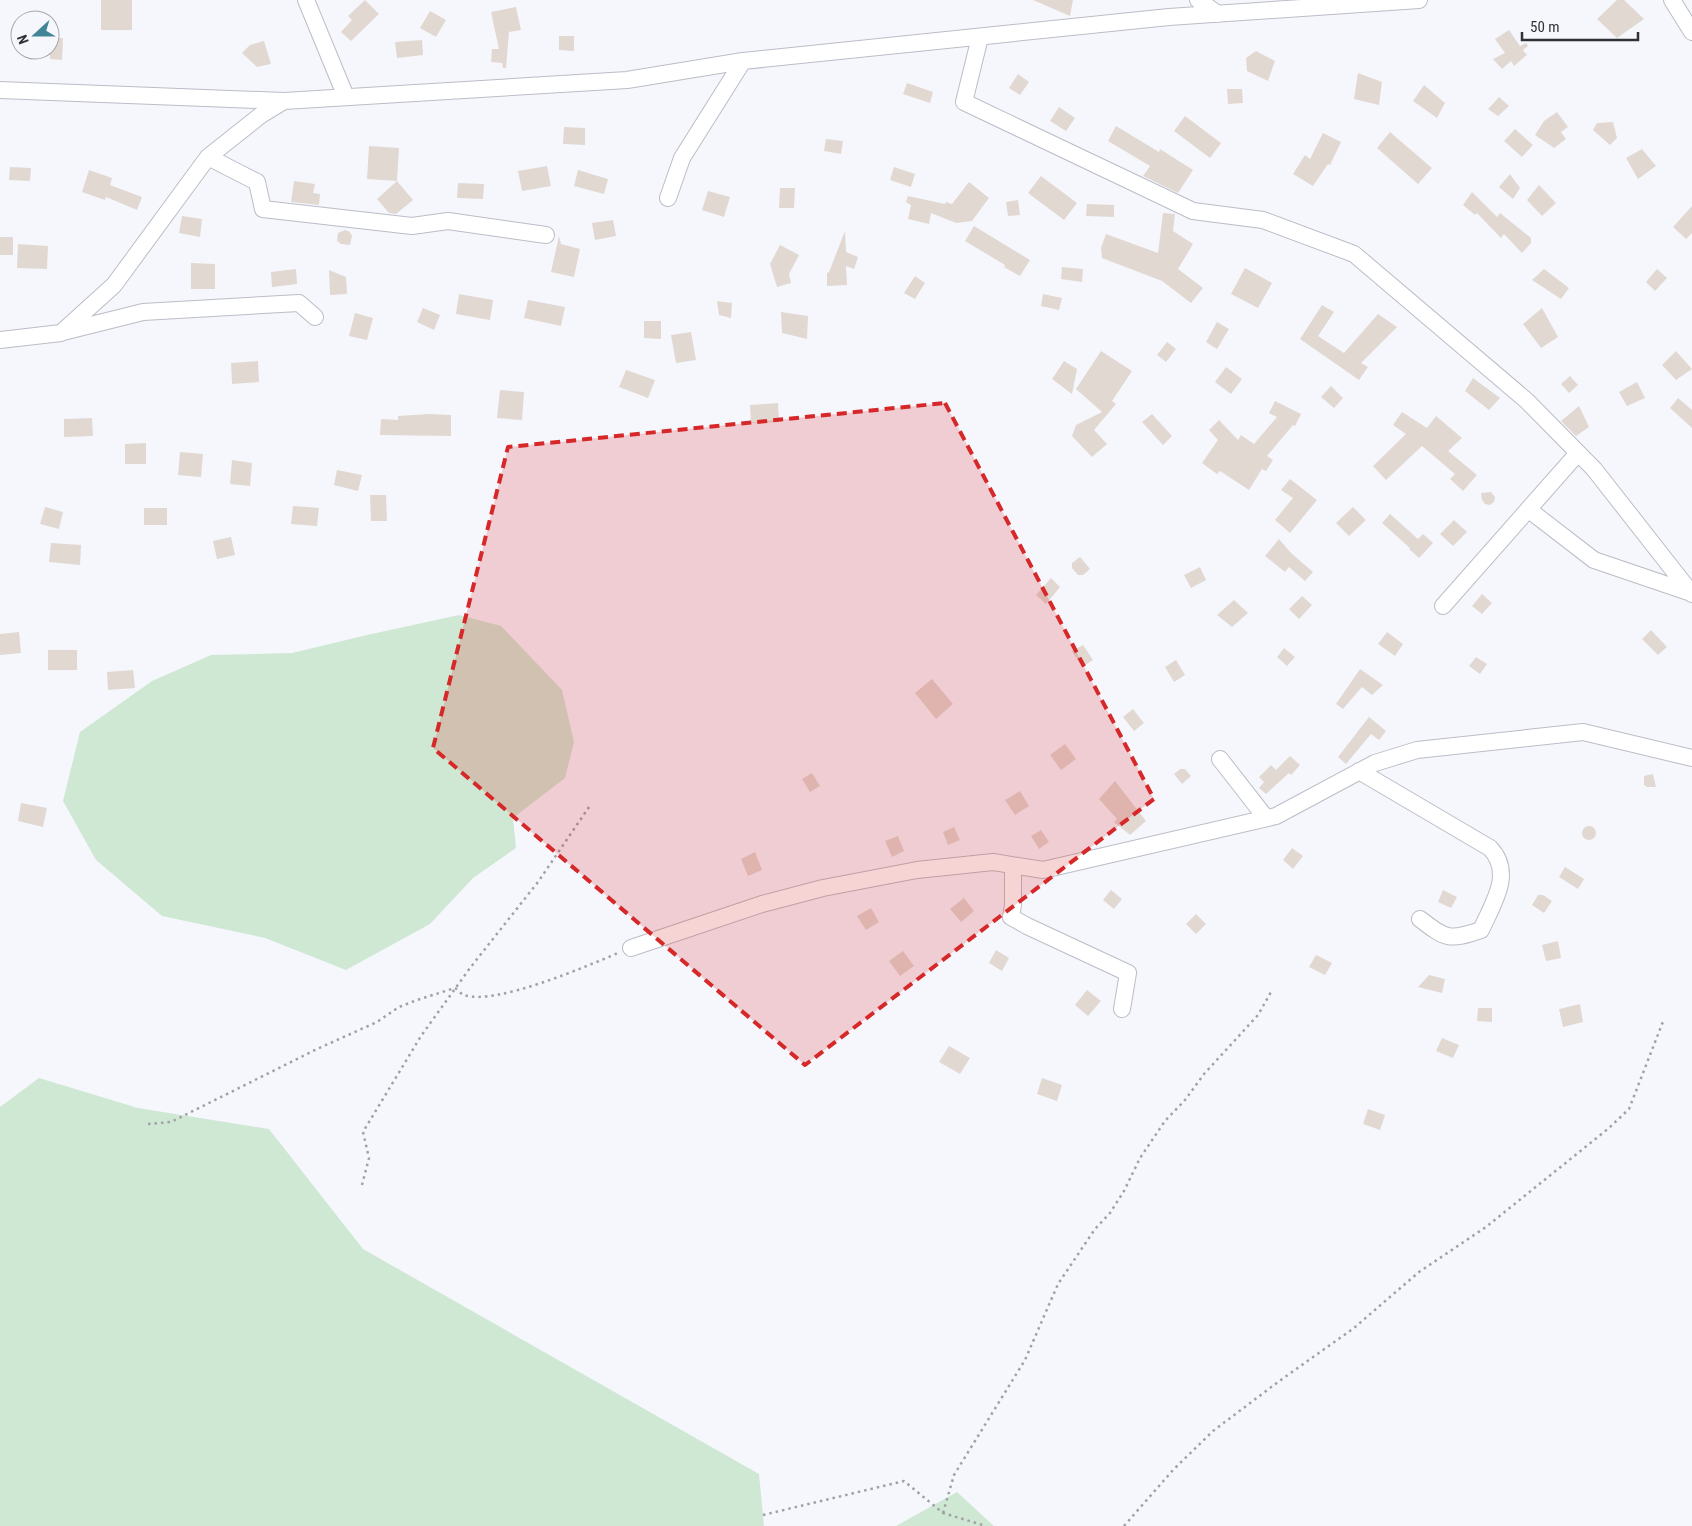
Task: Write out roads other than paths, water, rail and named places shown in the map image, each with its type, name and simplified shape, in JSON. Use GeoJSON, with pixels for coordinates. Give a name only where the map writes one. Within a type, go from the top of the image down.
{"type":"FeatureCollection","features":[{"type":"Feature","properties":{"kind":"street"},"geometry":{"type":"LineString","coordinates":[[306,0],[346,98]]}},
{"type":"Feature","properties":{"kind":"street"},"geometry":{"type":"LineString","coordinates":[[0,90],[284,101],[346,98],[627,80],[743,61],[1169,17],[1419,0]]}},
{"type":"Feature","properties":{"kind":"street"},"geometry":{"type":"LineString","coordinates":[[1672,0],[1692,32]]}},
{"type":"Feature","properties":{"kind":"street"},"geometry":{"type":"LineString","coordinates":[[1201,1],[1218,14]]}},
{"type":"Feature","properties":{"kind":"street"},"geometry":{"type":"LineString","coordinates":[[980,37],[964,102],[1192,211],[1263,220],[1354,254],[1527,401],[1594,469],[1691,593]]}},
{"type":"Feature","properties":{"kind":"street"},"geometry":{"type":"LineString","coordinates":[[668,198],[682,158],[743,61]]}},
{"type":"Feature","properties":{"kind":"street"},"geometry":{"type":"LineString","coordinates":[[61,333],[114,285],[208,157],[261,115],[284,101]]}},
{"type":"Feature","properties":{"kind":"street"},"geometry":{"type":"LineString","coordinates":[[208,157],[258,182],[263,209],[412,226],[448,221],[546,235]]}},
{"type":"Feature","properties":{"kind":"street"},"geometry":{"type":"LineString","coordinates":[[0,340],[61,333],[143,312],[299,303],[316,317]]}},
{"type":"Feature","properties":{"kind":"street"},"geometry":{"type":"LineString","coordinates":[[1444,606],[1578,453]]}},
{"type":"Feature","properties":{"kind":"street"},"geometry":{"type":"LineString","coordinates":[[1530,510],[1594,560],[1691,593]]}},
{"type":"Feature","properties":{"kind":"street"},"geometry":{"type":"LineString","coordinates":[[631,948],[762,904],[823,888],[917,870],[993,862],[1043,870],[1276,816],[1374,763],[1417,750],[1458,744],[1583,732],[1692,758]]}},
{"type":"Feature","properties":{"kind":"street"},"geometry":{"type":"LineString","coordinates":[[1220,759],[1266,818]]}},
{"type":"Feature","properties":{"kind":"street"},"geometry":{"type":"LineString","coordinates":[[1359,771],[1490,848],[1497,855],[1501,864],[1502,879],[1481,930],[1459,938],[1440,934],[1420,919]]}},
{"type":"Feature","properties":{"kind":"street"},"geometry":{"type":"LineString","coordinates":[[1014,866],[1011,917],[1128,973],[1122,1009]]}}]}
